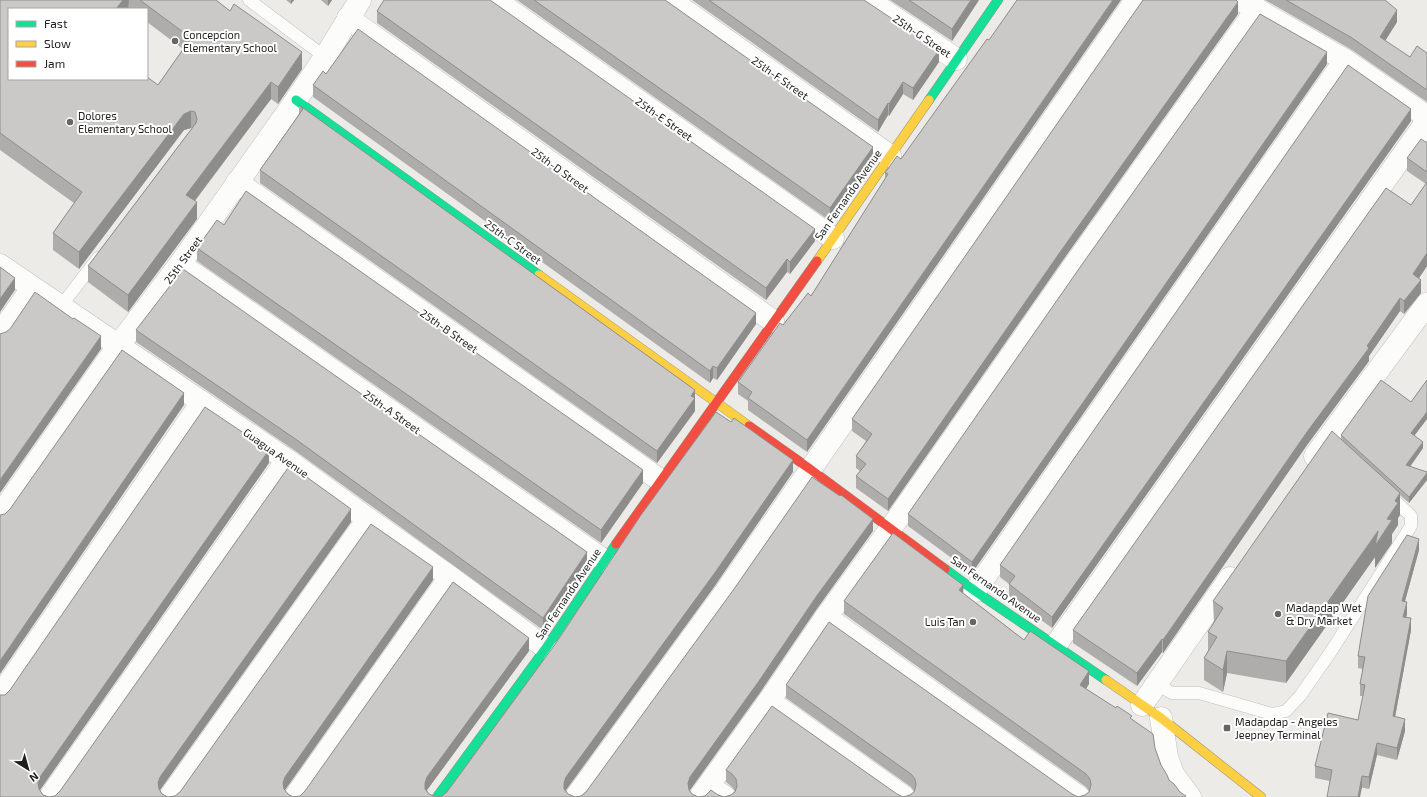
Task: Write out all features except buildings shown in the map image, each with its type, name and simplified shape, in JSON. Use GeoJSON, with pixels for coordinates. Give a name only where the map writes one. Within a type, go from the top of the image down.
{"type":"FeatureCollection","features":[{"type":"Feature","properties":{"kind":"main road","name":"San Fernando Avenue"},"geometry":{"type":"LineString","coordinates":[[437,797],[546,648],[660,480],[890,156],[998,0]]}},
{"type":"Feature","properties":{"kind":"main road","name":"25th-C Street"},"geometry":{"type":"LineString","coordinates":[[296,100],[716,402]]}},
{"type":"Feature","properties":{"kind":"main road","name":"San Fernando Avenue"},"geometry":{"type":"LineString","coordinates":[[716,402],[975,590],[1161,718],[1261,797]]}},
{"type":"Feature","properties":{"kind":"street","name":"25th Street"},"geometry":{"type":"LineString","coordinates":[[0,515],[118,346],[180,264],[296,100],[325,57],[360,0]]}},
{"type":"Feature","properties":{"kind":"street","name":"25th-E Street"},"geometry":{"type":"LineString","coordinates":[[494,0],[832,238]]}},
{"type":"Feature","properties":{"kind":"street","name":"25th-F Street"},"geometry":{"type":"LineString","coordinates":[[670,0],[890,156]]}},
{"type":"Feature","properties":{"kind":"street","name":"25th-G Street"},"geometry":{"type":"LineString","coordinates":[[868,0],[956,59]]}},
{"type":"Feature","properties":{"kind":"street"},"geometry":{"type":"LineString","coordinates":[[576,797],[724,594],[1136,0]]}},
{"type":"Feature","properties":{"kind":"street"},"geometry":{"type":"LineString","coordinates":[[712,793],[769,701],[826,617],[891,528],[1073,267],[1245,2],[1345,60],[1427,116]]}},
{"type":"Feature","properties":{"kind":"street","name":"25th-D Street"},"geometry":{"type":"LineString","coordinates":[[348,18],[772,321]]}},
{"type":"Feature","properties":{"kind":"street"},"geometry":{"type":"LineString","coordinates":[[975,590],[1345,60]]}},
{"type":"Feature","properties":{"kind":"street"},"geometry":{"type":"LineString","coordinates":[[1055,646],[1427,121]]}},
{"type":"Feature","properties":{"kind":"street","name":"25th-B Street"},"geometry":{"type":"LineString","coordinates":[[237,182],[660,480]]}},
{"type":"Feature","properties":{"kind":"street","name":"25th-A Street"},"geometry":{"type":"LineString","coordinates":[[180,264],[605,561]]}},
{"type":"Feature","properties":{"kind":"street","name":"Guagua Avenue"},"geometry":{"type":"LineString","coordinates":[[0,265],[287,460],[546,648]]}},
{"type":"Feature","properties":{"kind":"street"},"geometry":{"type":"LineString","coordinates":[[0,334],[32,288]]}},
{"type":"Feature","properties":{"kind":"street"},"geometry":{"type":"LineString","coordinates":[[1304,471],[1333,445],[1427,304]]}},
{"type":"Feature","properties":{"kind":"street"},"geometry":{"type":"LineString","coordinates":[[0,696],[202,402]]}},
{"type":"Feature","properties":{"kind":"street"},"geometry":{"type":"LineString","coordinates":[[50,797],[287,460]]}},
{"type":"Feature","properties":{"kind":"street"},"geometry":{"type":"LineString","coordinates":[[170,797],[368,519]]}},
{"type":"Feature","properties":{"kind":"street"},"geometry":{"type":"LineString","coordinates":[[1142,705],[1241,562]]}},
{"type":"Feature","properties":{"kind":"street"},"geometry":{"type":"LineString","coordinates":[[295,797],[450,577]]}},
{"type":"Feature","properties":{"kind":"street"},"geometry":{"type":"LineString","coordinates":[[826,617],[1079,797]]}},
{"type":"Feature","properties":{"kind":"street"},"geometry":{"type":"LineString","coordinates":[[769,701],[904,797]]}},
{"type":"Feature","properties":{"kind":"street"},"geometry":{"type":"LineString","coordinates":[[1161,718],[1168,757],[1173,774],[1190,797]]}},
{"type":"Feature","properties":{"kind":"lane"},"geometry":{"type":"LineString","coordinates":[[249,0],[325,57]]}},
{"type":"Feature","properties":{"kind":"lane"},"geometry":{"type":"LineString","coordinates":[[61,306],[104,249]]}},
{"type":"Feature","properties":{"kind":"lane"},"geometry":{"type":"LineString","coordinates":[[1156,684],[1172,693],[1199,693],[1272,714],[1286,711],[1300,696],[1330,653],[1411,526],[1411,516],[1380,487]]}},
{"type":"Feature","properties":{"kind":"traffic: fast"},"geometry":{"type":"LineString","coordinates":[[929,100],[998,0]]}},
{"type":"Feature","properties":{"kind":"traffic: fast"},"geometry":{"type":"LineString","coordinates":[[296,100],[539,275]]}},
{"type":"Feature","properties":{"kind":"traffic: fast"},"geometry":{"type":"LineString","coordinates":[[437,797],[546,648],[616,544]]}},
{"type":"Feature","properties":{"kind":"traffic: fast"},"geometry":{"type":"LineString","coordinates":[[945,569],[1106,680]]}},
{"type":"Feature","properties":{"kind":"traffic: slow"},"geometry":{"type":"LineString","coordinates":[[817,261],[929,100]]}},
{"type":"Feature","properties":{"kind":"traffic: slow"},"geometry":{"type":"LineString","coordinates":[[539,275],[749,426]]}},
{"type":"Feature","properties":{"kind":"traffic: slow"},"geometry":{"type":"LineString","coordinates":[[1106,680],[1161,718],[1261,797]]}},
{"type":"Feature","properties":{"kind":"traffic: jam"},"geometry":{"type":"LineString","coordinates":[[616,544],[817,261]]}},
{"type":"Feature","properties":{"kind":"traffic: jam"},"geometry":{"type":"LineString","coordinates":[[749,426],[810,469],[945,569]]}},
{"type":"Feature","properties":{"kind":"place","name":"Concepcion Elementary School"},"geometry":{"type":"Point","coordinates":[175,41]}},
{"type":"Feature","properties":{"kind":"place","name":"Dolores Elementary School"},"geometry":{"type":"Point","coordinates":[70,122]}},
{"type":"Feature","properties":{"kind":"place","name":"Madapdap Wet & Dry Market"},"geometry":{"type":"Point","coordinates":[1278,614]}},
{"type":"Feature","properties":{"kind":"place","name":"Luis Tan"},"geometry":{"type":"Point","coordinates":[973,622]}},
{"type":"Feature","properties":{"kind":"place","name":"Madapdap - Angeles Jeepney Terminal"},"geometry":{"type":"Point","coordinates":[1227,728]}}]}
